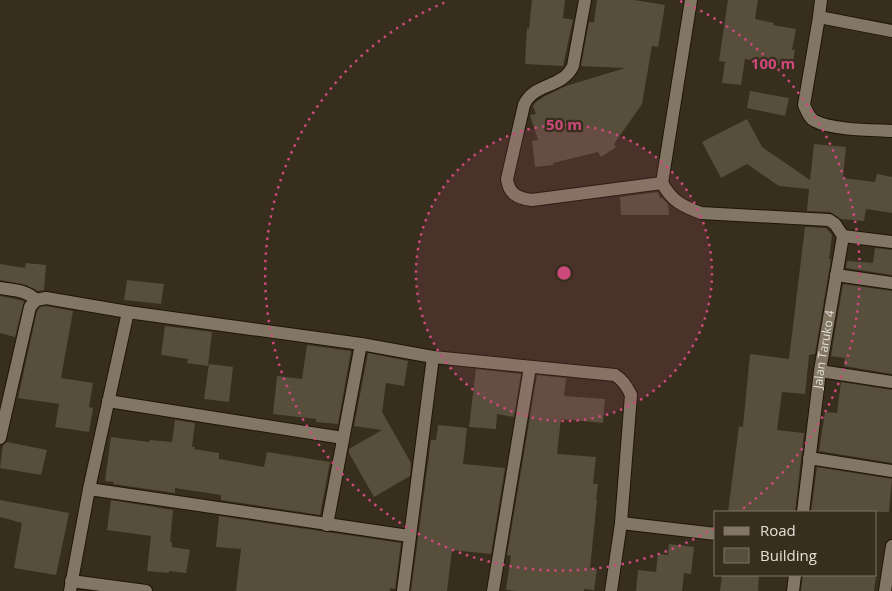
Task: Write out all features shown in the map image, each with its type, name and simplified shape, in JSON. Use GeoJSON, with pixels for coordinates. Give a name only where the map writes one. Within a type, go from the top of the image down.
{"type":"FeatureCollection","features":[{"type":"Feature","properties":{"kind":"street"},"geometry":{"type":"LineString","coordinates":[[585,0],[573,66],[570,73],[560,81],[532,93],[524,105],[507,179],[508,188],[512,194],[532,200],[662,183]]}},
{"type":"Feature","properties":{"kind":"street"},"geometry":{"type":"LineString","coordinates":[[691,0],[662,183],[668,194],[684,207],[701,213],[829,220],[840,230],[843,236],[892,242]]}},
{"type":"Feature","properties":{"kind":"street"},"geometry":{"type":"LineString","coordinates":[[821,0],[804,105],[809,115],[814,121],[831,126],[892,132]]}},
{"type":"Feature","properties":{"kind":"street"},"geometry":{"type":"LineString","coordinates":[[819,17],[892,31]]}},
{"type":"Feature","properties":{"kind":"street","name":"Jalan Taruko 4"},"geometry":{"type":"LineString","coordinates":[[803,511],[820,371],[843,236]]}},
{"type":"Feature","properties":{"kind":"street"},"geometry":{"type":"LineString","coordinates":[[836,275],[892,283]]}},
{"type":"Feature","properties":{"kind":"street"},"geometry":{"type":"LineString","coordinates":[[0,288],[23,292],[36,300]]}},
{"type":"Feature","properties":{"kind":"street"},"geometry":{"type":"LineString","coordinates":[[0,438],[30,307],[36,300],[46,298],[128,312],[361,344],[433,357],[615,375],[622,379],[631,395],[621,524],[611,591]]}},
{"type":"Feature","properties":{"kind":"street"},"geometry":{"type":"LineString","coordinates":[[128,312],[89,489],[71,586],[146,591]]}},
{"type":"Feature","properties":{"kind":"street"},"geometry":{"type":"LineString","coordinates":[[327,525],[361,344]]}},
{"type":"Feature","properties":{"kind":"street"},"geometry":{"type":"LineString","coordinates":[[403,591],[433,357]]}},
{"type":"Feature","properties":{"kind":"street"},"geometry":{"type":"LineString","coordinates":[[493,591],[530,367]]}},
{"type":"Feature","properties":{"kind":"street"},"geometry":{"type":"LineString","coordinates":[[820,371],[892,382]]}},
{"type":"Feature","properties":{"kind":"street"},"geometry":{"type":"LineString","coordinates":[[108,401],[343,438]]}},
{"type":"Feature","properties":{"kind":"street"},"geometry":{"type":"LineString","coordinates":[[809,458],[892,471]]}},
{"type":"Feature","properties":{"kind":"street"},"geometry":{"type":"LineString","coordinates":[[89,489],[409,536]]}},
{"type":"Feature","properties":{"kind":"street"},"geometry":{"type":"LineString","coordinates":[[621,524],[714,534]]}},
{"type":"Feature","properties":{"kind":"street"},"geometry":{"type":"LineString","coordinates":[[884,591],[892,546]]}},
{"type":"Feature","properties":{"kind":"street"},"geometry":{"type":"LineString","coordinates":[[793,591],[795,576]]}},
{"type":"Feature","properties":{"kind":"building"},"geometry":{"type":"Polygon","coordinates":[[[532,0],[565,0],[563,18],[573,20],[563,66],[525,64],[527,28],[529,29],[532,0]]]}},
{"type":"Feature","properties":{"kind":"building"},"geometry":{"type":"Polygon","coordinates":[[[597,0],[634,0],[665,5],[658,47],[652,46],[642,104],[614,144],[616,147],[601,157],[598,152],[553,163],[554,165],[535,167],[532,141],[538,140],[530,115],[536,114],[533,106],[535,103],[566,86],[625,68],[581,66],[589,22],[594,22],[597,0]]]}},
{"type":"Feature","properties":{"kind":"building"},"geometry":{"type":"Polygon","coordinates":[[[728,0],[758,0],[755,19],[774,23],[773,25],[796,29],[792,50],[795,50],[792,67],[745,59],[741,85],[722,83],[725,62],[719,61],[728,0]]]}},
{"type":"Feature","properties":{"kind":"building"},"geometry":{"type":"Polygon","coordinates":[[[750,91],[789,98],[785,116],[747,108],[750,91]]]}},
{"type":"Feature","properties":{"kind":"building"},"geometry":{"type":"Polygon","coordinates":[[[747,119],[762,147],[810,180],[814,144],[846,147],[843,178],[875,182],[877,174],[892,177],[892,213],[866,209],[864,221],[841,219],[830,212],[807,211],[809,189],[779,186],[747,164],[721,178],[702,142],[747,119]]]}},
{"type":"Feature","properties":{"kind":"building"},"geometry":{"type":"Polygon","coordinates":[[[658,192],[660,198],[668,204],[669,215],[621,215],[620,197],[658,192]]]}},
{"type":"Feature","properties":{"kind":"building"},"geometry":{"type":"Polygon","coordinates":[[[805,227],[826,228],[832,235],[829,259],[831,259],[815,354],[809,355],[805,394],[782,392],[777,430],[804,433],[795,511],[728,511],[739,426],[743,427],[750,354],[789,359],[805,227]]]}},
{"type":"Feature","properties":{"kind":"building"},"geometry":{"type":"Polygon","coordinates":[[[875,248],[892,250],[892,275],[846,268],[847,261],[873,263],[875,248]]]}},
{"type":"Feature","properties":{"kind":"building"},"geometry":{"type":"Polygon","coordinates":[[[26,263],[46,265],[44,290],[38,291],[26,285],[0,280],[0,264],[25,268],[26,263]]]}},
{"type":"Feature","properties":{"kind":"building"},"geometry":{"type":"Polygon","coordinates":[[[127,280],[164,284],[161,304],[124,300],[127,280]]]}},
{"type":"Feature","properties":{"kind":"building"},"geometry":{"type":"Polygon","coordinates":[[[843,284],[892,291],[892,374],[844,366],[845,358],[831,356],[843,284]]]}},
{"type":"Feature","properties":{"kind":"building"},"geometry":{"type":"Polygon","coordinates":[[[0,296],[24,301],[15,337],[0,333],[0,296]]]}},
{"type":"Feature","properties":{"kind":"building"},"geometry":{"type":"Polygon","coordinates":[[[46,306],[73,311],[61,378],[93,383],[89,407],[93,408],[89,432],[55,427],[59,404],[18,398],[37,311],[40,307],[46,306]]]}},
{"type":"Feature","properties":{"kind":"building"},"geometry":{"type":"Polygon","coordinates":[[[165,326],[212,332],[208,366],[187,363],[188,359],[161,355],[165,326]]]}},
{"type":"Feature","properties":{"kind":"building"},"geometry":{"type":"Polygon","coordinates":[[[307,345],[351,351],[338,424],[316,422],[316,419],[273,414],[277,376],[302,379],[307,345]]]}},
{"type":"Feature","properties":{"kind":"building"},"geometry":{"type":"Polygon","coordinates":[[[368,353],[408,361],[404,386],[386,383],[382,412],[411,463],[410,476],[374,497],[349,453],[349,449],[382,430],[354,426],[368,353]]]}},
{"type":"Feature","properties":{"kind":"building"},"geometry":{"type":"Polygon","coordinates":[[[209,364],[233,367],[229,402],[204,399],[209,364]]]}},
{"type":"Feature","properties":{"kind":"building"},"geometry":{"type":"Polygon","coordinates":[[[476,369],[521,374],[514,417],[497,414],[496,429],[469,427],[476,369]]]}},
{"type":"Feature","properties":{"kind":"building"},"geometry":{"type":"Polygon","coordinates":[[[537,375],[566,378],[564,396],[605,399],[603,423],[561,419],[557,454],[596,457],[593,484],[598,484],[590,568],[597,569],[594,590],[506,590],[511,556],[507,555],[537,375]]]}},
{"type":"Feature","properties":{"kind":"building"},"geometry":{"type":"Polygon","coordinates":[[[841,382],[892,390],[892,463],[819,451],[825,412],[837,413],[841,382]]]}},
{"type":"Feature","properties":{"kind":"building"},"geometry":{"type":"Polygon","coordinates":[[[175,420],[195,423],[192,447],[195,447],[194,449],[219,453],[219,459],[264,467],[267,452],[330,462],[320,515],[221,500],[221,495],[175,488],[175,493],[113,484],[114,482],[105,481],[111,437],[149,442],[150,440],[172,442],[175,420]]]}},
{"type":"Feature","properties":{"kind":"building"},"geometry":{"type":"Polygon","coordinates":[[[438,425],[467,428],[463,464],[505,468],[491,554],[452,550],[447,591],[411,591],[431,440],[436,440],[438,425]]]}},
{"type":"Feature","properties":{"kind":"building"},"geometry":{"type":"Polygon","coordinates":[[[7,442],[47,450],[41,475],[0,468],[3,445],[7,442]]]}},
{"type":"Feature","properties":{"kind":"building"},"geometry":{"type":"Polygon","coordinates":[[[817,467],[892,479],[889,512],[811,511],[817,467]]]}},
{"type":"Feature","properties":{"kind":"building"},"geometry":{"type":"Polygon","coordinates":[[[0,500],[69,513],[56,575],[14,568],[22,523],[0,517],[0,500]]]}},
{"type":"Feature","properties":{"kind":"building"},"geometry":{"type":"Polygon","coordinates":[[[111,500],[173,510],[170,542],[172,542],[172,547],[190,550],[186,573],[147,571],[151,536],[107,530],[111,500]]]}},
{"type":"Feature","properties":{"kind":"building"},"geometry":{"type":"Polygon","coordinates":[[[219,516],[401,543],[395,589],[390,588],[390,591],[236,591],[241,549],[216,547],[219,516]]]}},
{"type":"Feature","properties":{"kind":"building"},"geometry":{"type":"Polygon","coordinates":[[[669,544],[694,547],[691,574],[684,573],[682,591],[636,591],[638,570],[656,572],[658,554],[668,555],[669,544]]]}},
{"type":"Feature","properties":{"kind":"building"},"geometry":{"type":"Polygon","coordinates":[[[722,576],[759,576],[758,591],[720,591],[722,576]]]}},
{"type":"Feature","properties":{"kind":"building"},"geometry":{"type":"Polygon","coordinates":[[[803,576],[876,576],[874,591],[801,591],[803,576]]]}}]}
